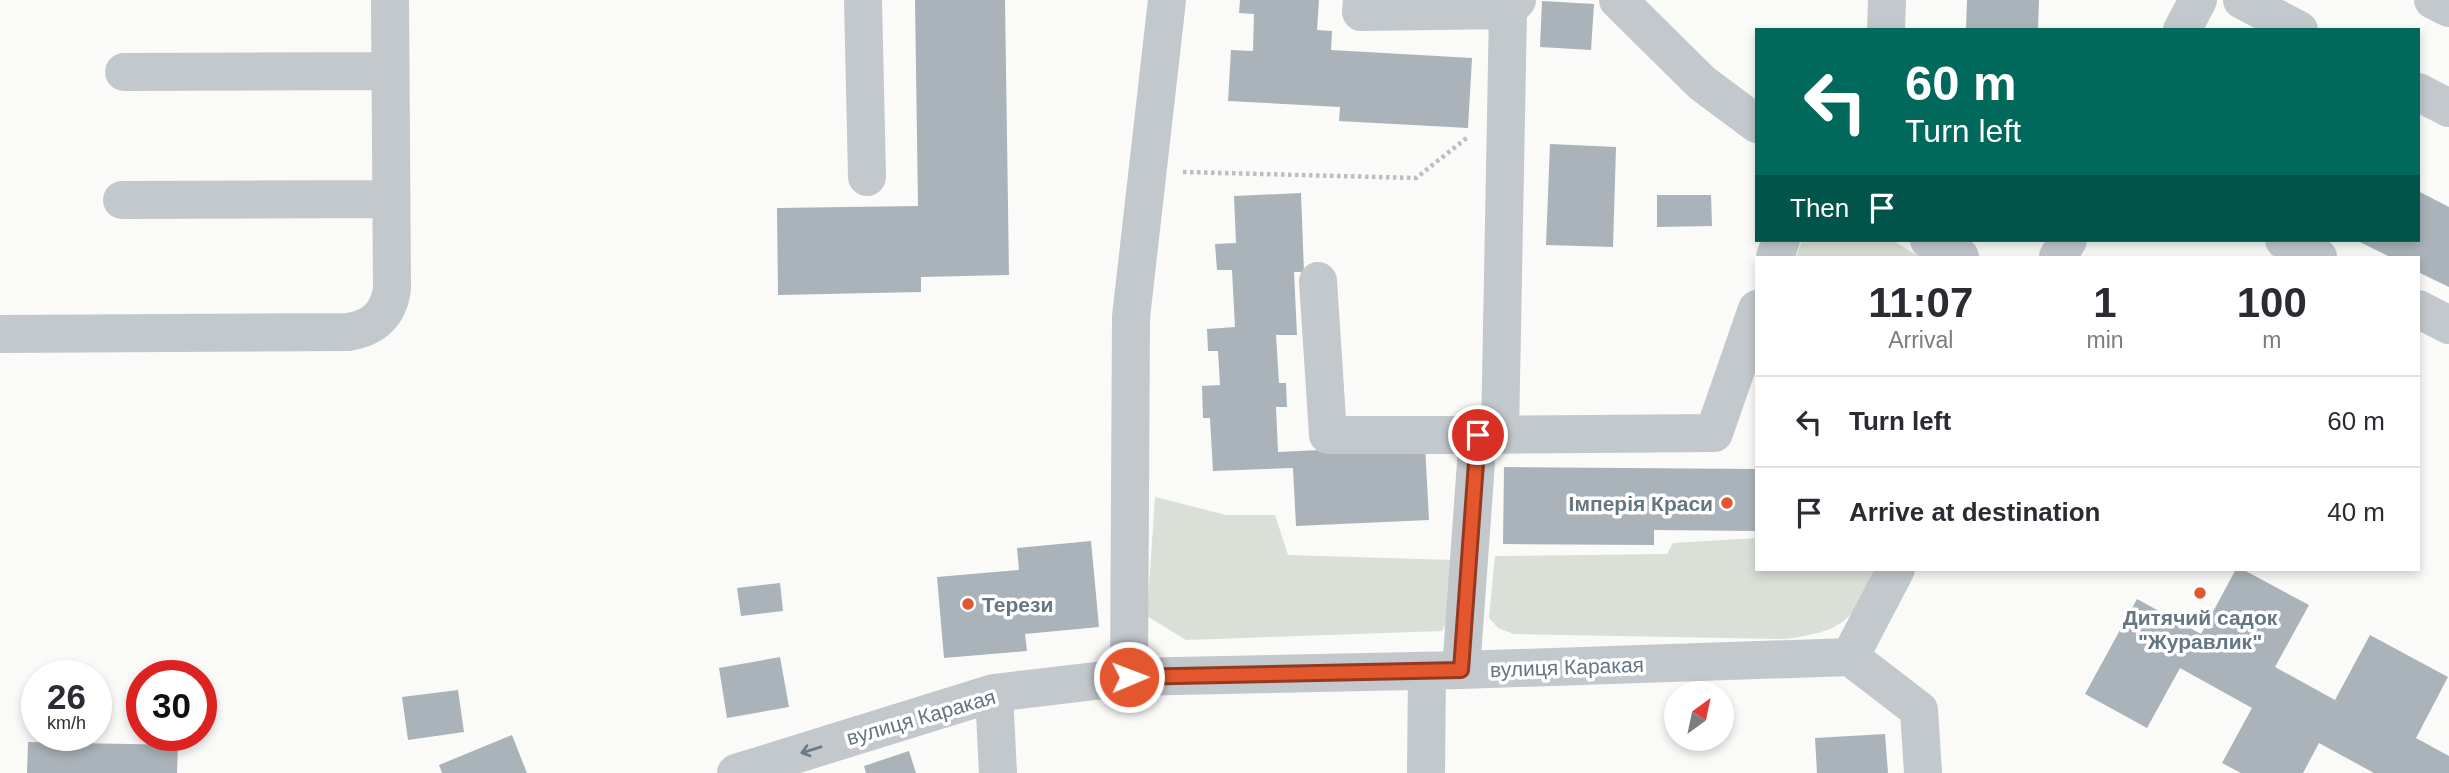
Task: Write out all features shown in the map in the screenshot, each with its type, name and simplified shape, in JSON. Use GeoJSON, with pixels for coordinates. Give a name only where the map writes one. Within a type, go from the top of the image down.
{"type":"FeatureCollection","features":[{"type":"Feature","properties":{"kind":"street"},"geometry":{"type":"LineString","coordinates":[[0,334],[360,331],[379,319],[390,299],[390,0]]}},
{"type":"Feature","properties":{"kind":"street"},"geometry":{"type":"LineString","coordinates":[[863,0],[867,177]]}},
{"type":"Feature","properties":{"kind":"street"},"geometry":{"type":"LineString","coordinates":[[1129,677],[1131,317],[1167,0]]}},
{"type":"Feature","properties":{"kind":"street"},"geometry":{"type":"LineString","coordinates":[[1362,0],[1361,12],[1513,5],[1489,435],[1426,773]]}},
{"type":"Feature","properties":{"kind":"street"},"geometry":{"type":"LineString","coordinates":[[1618,0],[1702,83],[1755,123]]}},
{"type":"Feature","properties":{"kind":"street"},"geometry":{"type":"LineString","coordinates":[[1886,0],[1886,28]]}},
{"type":"Feature","properties":{"kind":"street"},"geometry":{"type":"LineString","coordinates":[[2183,28],[2198,0]]}},
{"type":"Feature","properties":{"kind":"street"},"geometry":{"type":"LineString","coordinates":[[2242,0],[2295,28]]}},
{"type":"Feature","properties":{"kind":"street"},"geometry":{"type":"LineString","coordinates":[[2433,0],[2449,8]]}},
{"type":"Feature","properties":{"kind":"street"},"geometry":{"type":"LineString","coordinates":[[124,72],[390,71]]}},
{"type":"Feature","properties":{"kind":"street"},"geometry":{"type":"LineString","coordinates":[[122,200],[391,199]]}},
{"type":"Feature","properties":{"kind":"street"},"geometry":{"type":"LineString","coordinates":[[1933,242],[1958,256]]}},
{"type":"Feature","properties":{"kind":"street"},"geometry":{"type":"LineString","coordinates":[[2288,242],[2316,256]]}},
{"type":"Feature","properties":{"kind":"street"},"geometry":{"type":"LineString","coordinates":[[1318,281],[1328,436],[1714,433],[1755,315]]}},
{"type":"Feature","properties":{"kind":"street"},"geometry":{"type":"LineString","coordinates":[[2420,310],[2449,325]]}},
{"type":"Feature","properties":{"kind":"street"},"geometry":{"type":"LineString","coordinates":[[1895,571],[1850,657],[1919,710],[1923,773]]}},
{"type":"Feature","properties":{"kind":"street","name":"вулиця Каракая"},"geometry":{"type":"LineString","coordinates":[[736,773],[994,694],[1129,677],[1444,671],[1850,657]]}},
{"type":"Feature","properties":{"kind":"street"},"geometry":{"type":"LineString","coordinates":[[994,694],[998,773]]}},
{"type":"Feature","properties":{"kind":"path"},"geometry":{"type":"LineString","coordinates":[[1147,171],[1416,178],[1506,105]]}},
{"type":"Feature","properties":{"kind":"shaded area"},"geometry":{"type":"Polygon","coordinates":[[[1801,242],[1895,242],[1918,256],[1796,256],[1801,242]]]}},
{"type":"Feature","properties":{"kind":"shaded area"},"geometry":{"type":"Polygon","coordinates":[[[1155,497],[1226,515],[1275,515],[1288,555],[1453,560],[1449,618],[1442,631],[1186,640],[1147,616],[1155,497]]]}},
{"type":"Feature","properties":{"kind":"shaded area"},"geometry":{"type":"Polygon","coordinates":[[[1755,538],[1755,571],[1876,571],[1860,601],[1844,621],[1821,632],[1785,639],[1514,634],[1498,628],[1489,618],[1495,556],[1667,554],[1673,543],[1755,538]]]}},
{"type":"Feature","properties":{"kind":"building"},"geometry":{"type":"Polygon","coordinates":[[[915,0],[1005,0],[1009,275],[921,277],[921,292],[778,295],[777,208],[918,206],[915,0]]]}},
{"type":"Feature","properties":{"kind":"building"},"geometry":{"type":"Polygon","coordinates":[[[1240,0],[1319,0],[1317,30],[1332,31],[1331,50],[1472,58],[1468,128],[1339,121],[1340,107],[1228,101],[1231,50],[1253,51],[1254,14],[1239,13],[1240,0]]]}},
{"type":"Feature","properties":{"kind":"building"},"geometry":{"type":"Polygon","coordinates":[[[1967,0],[2039,0],[2038,28],[1966,28],[1967,0]]]}},
{"type":"Feature","properties":{"kind":"building"},"geometry":{"type":"Polygon","coordinates":[[[1542,1],[1594,4],[1591,50],[1540,47],[1542,1]]]}},
{"type":"Feature","properties":{"kind":"building"},"geometry":{"type":"Polygon","coordinates":[[[1550,144],[1616,147],[1613,247],[1546,245],[1550,144]]]}},
{"type":"Feature","properties":{"kind":"building"},"geometry":{"type":"Polygon","coordinates":[[[2420,192],[2449,207],[2449,287],[2420,273],[2420,256],[2388,256],[2360,242],[2420,242],[2420,192]]]}},
{"type":"Feature","properties":{"kind":"building"},"geometry":{"type":"Polygon","coordinates":[[[1301,193],[1304,272],[1294,272],[1297,335],[1276,335],[1279,383],[1286,383],[1287,407],[1276,407],[1278,452],[1425,445],[1429,520],[1296,526],[1293,468],[1213,471],[1210,418],[1203,418],[1202,386],[1220,385],[1218,351],[1208,351],[1207,329],[1235,327],[1232,270],[1217,270],[1215,244],[1236,243],[1234,196],[1301,193]]]}},
{"type":"Feature","properties":{"kind":"building"},"geometry":{"type":"Polygon","coordinates":[[[1657,195],[1711,195],[1712,226],[1657,227],[1657,195]]]}},
{"type":"Feature","properties":{"kind":"building"},"geometry":{"type":"Polygon","coordinates":[[[1504,467],[1755,469],[1755,531],[1654,530],[1654,545],[1503,544],[1504,467]]]}},
{"type":"Feature","properties":{"kind":"building"},"geometry":{"type":"Polygon","coordinates":[[[1091,541],[1099,627],[1025,634],[1027,651],[944,658],[937,577],[1019,570],[1017,548],[1091,541]]]}},
{"type":"Feature","properties":{"kind":"building"},"geometry":{"type":"Polygon","coordinates":[[[2235,571],[2246,571],[2309,605],[2275,667],[2335,700],[2370,635],[2448,677],[2416,738],[2449,756],[2449,773],[2374,773],[2319,743],[2303,773],[2241,773],[2222,763],[2252,708],[2180,668],[2147,728],[2085,694],[2137,599],[2201,634],[2235,571]]]}},
{"type":"Feature","properties":{"kind":"building"},"geometry":{"type":"Polygon","coordinates":[[[780,583],[783,611],[741,616],[737,588],[780,583]]]}},
{"type":"Feature","properties":{"kind":"building"},"geometry":{"type":"Polygon","coordinates":[[[780,657],[789,707],[727,718],[719,668],[780,657]]]}},
{"type":"Feature","properties":{"kind":"building"},"geometry":{"type":"Polygon","coordinates":[[[458,690],[464,732],[408,740],[402,697],[458,690]]]}},
{"type":"Feature","properties":{"kind":"building"},"geometry":{"type":"Polygon","coordinates":[[[1885,734],[1888,773],[1817,773],[1815,738],[1885,734]]]}},
{"type":"Feature","properties":{"kind":"building"},"geometry":{"type":"Polygon","coordinates":[[[512,735],[527,773],[442,773],[439,765],[512,735]]]}},
{"type":"Feature","properties":{"kind":"building"},"geometry":{"type":"Polygon","coordinates":[[[112,744],[126,744],[126,751],[178,751],[177,773],[27,773],[28,751],[112,751],[112,744]]]}},
{"type":"Feature","properties":{"kind":"building"},"geometry":{"type":"Polygon","coordinates":[[[909,751],[916,773],[866,773],[864,766],[909,751]]]}},
{"type":"Feature","properties":{"kind":"place","name":"Імперія Краси"},"geometry":{"type":"Point","coordinates":[1727,503]}},
{"type":"Feature","properties":{"kind":"place","name":"Дитячий садок \"Журавлик\""},"geometry":{"type":"Point","coordinates":[2200,593]}},
{"type":"Feature","properties":{"kind":"place","name":"Терези"},"geometry":{"type":"Point","coordinates":[968,604]}},
{"type":"Feature","properties":{"kind":"route"},"geometry":{"type":"LineString","coordinates":[[1129,677],[1461,670],[1478,435]]}}]}
